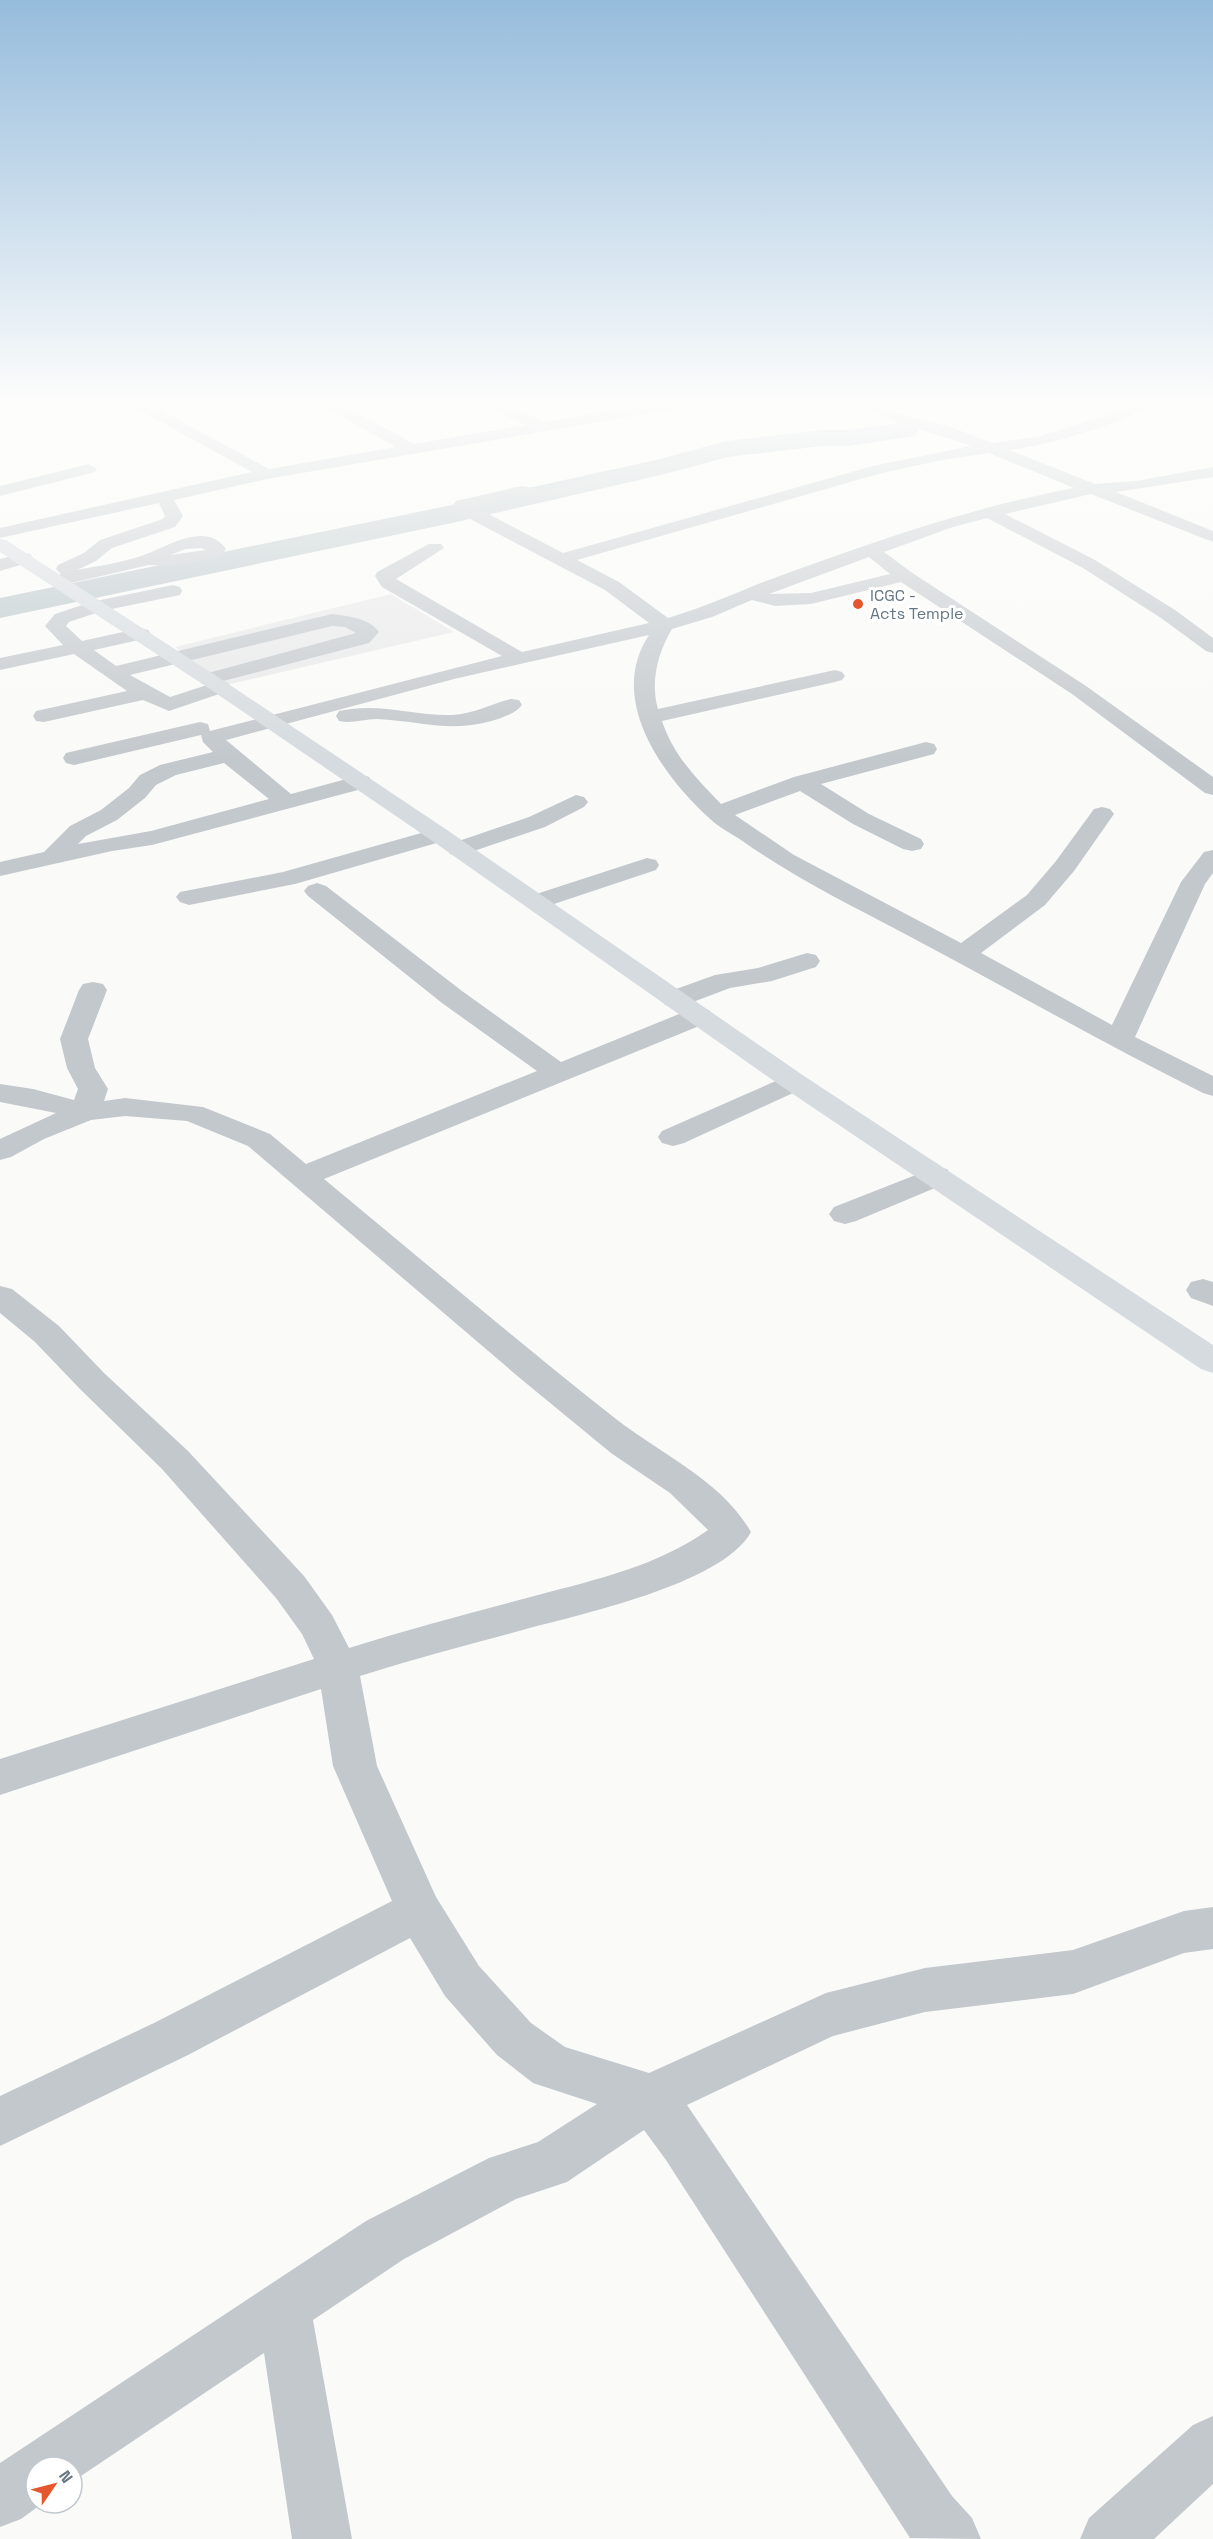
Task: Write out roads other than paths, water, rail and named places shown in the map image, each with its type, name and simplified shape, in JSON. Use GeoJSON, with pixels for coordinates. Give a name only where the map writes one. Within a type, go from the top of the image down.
{"type":"FeatureCollection","features":[{"type":"Feature","properties":{"kind":"main road"},"geometry":{"type":"LineString","coordinates":[[0,544],[215,683],[449,842],[794,1082],[1213,1361]]}},
{"type":"Feature","properties":{"kind":"street"},"geometry":{"type":"LineString","coordinates":[[15,522],[25,527]]}},
{"type":"Feature","properties":{"kind":"street"},"geometry":{"type":"LineString","coordinates":[[0,532],[45,522]]}},
{"type":"Feature","properties":{"kind":"street"},"geometry":{"type":"LineString","coordinates":[[169,522],[106,544],[90,557],[72,589],[62,618],[56,626],[77,649],[102,667],[169,705],[206,733],[228,755],[287,802]]}},
{"type":"Feature","properties":{"kind":"street"},"geometry":{"type":"LineString","coordinates":[[490,522],[612,586],[665,625]]}},
{"type":"Feature","properties":{"kind":"street"},"geometry":{"type":"LineString","coordinates":[[562,559],[691,522]]}},
{"type":"Feature","properties":{"kind":"street"},"geometry":{"type":"LineString","coordinates":[[278,726],[519,658],[665,625],[705,613],[949,522]]}},
{"type":"Feature","properties":{"kind":"street"},"geometry":{"type":"LineString","coordinates":[[1008,522],[1089,564],[1168,614],[1213,647]]}},
{"type":"Feature","properties":{"kind":"street"},"geometry":{"type":"LineString","coordinates":[[1180,522],[1213,537]]}},
{"type":"Feature","properties":{"kind":"street"},"geometry":{"type":"LineString","coordinates":[[435,548],[384,576],[389,583],[519,658]]}},
{"type":"Feature","properties":{"kind":"street"},"geometry":{"type":"LineString","coordinates":[[871,550],[904,576],[1051,671],[1213,788]]}},
{"type":"Feature","properties":{"kind":"street"},"geometry":{"type":"LineString","coordinates":[[0,565],[24,558]]}},
{"type":"Feature","properties":{"kind":"street"},"geometry":{"type":"LineString","coordinates":[[72,589],[149,560]]}},
{"type":"Feature","properties":{"kind":"street"},"geometry":{"type":"LineString","coordinates":[[749,595],[770,601],[791,601],[904,576]]}},
{"type":"Feature","properties":{"kind":"street"},"geometry":{"type":"LineString","coordinates":[[72,589],[173,591]]}},
{"type":"Feature","properties":{"kind":"street"},"geometry":{"type":"LineString","coordinates":[[115,673],[332,620],[350,622],[369,632],[362,639],[288,658],[215,683],[169,705]]}},
{"type":"Feature","properties":{"kind":"street"},"geometry":{"type":"LineString","coordinates":[[665,625],[651,648],[645,679],[646,703],[657,740],[684,779],[717,813],[785,860],[1119,1040],[1213,1087]]}},
{"type":"Feature","properties":{"kind":"street"},"geometry":{"type":"LineString","coordinates":[[0,664],[141,634]]}},
{"type":"Feature","properties":{"kind":"street"},"geometry":{"type":"LineString","coordinates":[[258,639],[288,658]]}},
{"type":"Feature","properties":{"kind":"street"},"geometry":{"type":"LineString","coordinates":[[650,717],[835,676]]}},
{"type":"Feature","properties":{"kind":"street"},"geometry":{"type":"LineString","coordinates":[[44,716],[146,693]]}},
{"type":"Feature","properties":{"kind":"street"},"geometry":{"type":"LineString","coordinates":[[74,758],[206,733],[278,726],[363,711],[457,722],[478,719],[511,705]]}},
{"type":"Feature","properties":{"kind":"street"},"geometry":{"type":"LineString","coordinates":[[717,813],[802,782],[926,749]]}},
{"type":"Feature","properties":{"kind":"street"},"geometry":{"type":"LineString","coordinates":[[51,859],[78,831],[109,815],[137,793],[148,780],[168,770],[228,755]]}},
{"type":"Feature","properties":{"kind":"street"},"geometry":{"type":"LineString","coordinates":[[0,869],[112,844],[152,838],[361,782]]}},
{"type":"Feature","properties":{"kind":"street"},"geometry":{"type":"LineString","coordinates":[[802,782],[861,819],[912,844]]}},
{"type":"Feature","properties":{"kind":"street"},"geometry":{"type":"LineString","coordinates":[[189,897],[286,879],[537,822],[576,802]]}},
{"type":"Feature","properties":{"kind":"street"},"geometry":{"type":"LineString","coordinates":[[963,954],[1036,900],[1065,866],[1102,814]]}},
{"type":"Feature","properties":{"kind":"street"},"geometry":{"type":"LineString","coordinates":[[1119,1040],[1203,887],[1213,857]]}},
{"type":"Feature","properties":{"kind":"street"},"geometry":{"type":"LineString","coordinates":[[536,902],[647,865]]}},
{"type":"Feature","properties":{"kind":"street"},"geometry":{"type":"LineString","coordinates":[[317,891],[452,997],[560,1074]]}},
{"type":"Feature","properties":{"kind":"street"},"geometry":{"type":"LineString","coordinates":[[675,999],[726,981],[762,975],[807,961]]}},
{"type":"Feature","properties":{"kind":"street"},"geometry":{"type":"LineString","coordinates":[[84,1112],[93,1089],[81,1068],[74,1039],[93,990]]}},
{"type":"Feature","properties":{"kind":"street"},"geometry":{"type":"LineString","coordinates":[[304,1176],[699,1016]]}},
{"type":"Feature","properties":{"kind":"street"},"geometry":{"type":"LineString","coordinates":[[673,1137],[794,1082]]}},
{"type":"Feature","properties":{"kind":"street"},"geometry":{"type":"LineString","coordinates":[[0,1093],[33,1098],[84,1112]]}},
{"type":"Feature","properties":{"kind":"street"},"geometry":{"type":"LineString","coordinates":[[0,1151],[33,1133],[84,1112],[125,1107],[192,1113],[259,1140],[560,1393],[624,1444],[683,1484],[709,1506],[732,1532],[702,1554],[645,1581],[408,1645],[0,1777]]}},
{"type":"Feature","properties":{"kind":"street"},"geometry":{"type":"LineString","coordinates":[[845,1214],[936,1176]]}},
{"type":"Feature","properties":{"kind":"street"},"geometry":{"type":"LineString","coordinates":[[0,1297],[47,1334],[92,1381],[175,1460],[290,1587],[318,1626],[338,1667],[355,1766],[420,1910],[462,1982],[514,2039],[551,2066],[650,2097],[684,2142],[931,2517],[951,2539]]}},
{"type":"Feature","properties":{"kind":"street"},"geometry":{"type":"LineString","coordinates":[[0,2122],[171,2039],[420,1910]]}},
{"type":"Feature","properties":{"kind":"street"},"geometry":{"type":"LineString","coordinates":[[62,2455],[385,2240],[507,2176],[549,2164],[581,2145],[650,2097],[826,2015],[925,1990],[1073,1972],[1184,1932],[1213,1928]]}},
{"type":"Feature","properties":{"kind":"street"},"geometry":{"type":"LineString","coordinates":[[284,2307],[322,2539]]}},
{"type":"Feature","properties":{"kind":"street"},"geometry":{"type":"LineString","coordinates":[[1110,2539],[1213,2445]]}},
{"type":"Feature","properties":{"kind":"street"},"geometry":{"type":"LineString","coordinates":[[0,2498],[24,2481]]}},
{"type":"Feature","properties":{"kind":"waterway"},"geometry":{"type":"LineString","coordinates":[[0,608],[411,522]]}},
{"type":"Feature","properties":{"kind":"place","name":"ICGC - Acts Temple"},"geometry":{"type":"Point","coordinates":[858,604]}}]}
